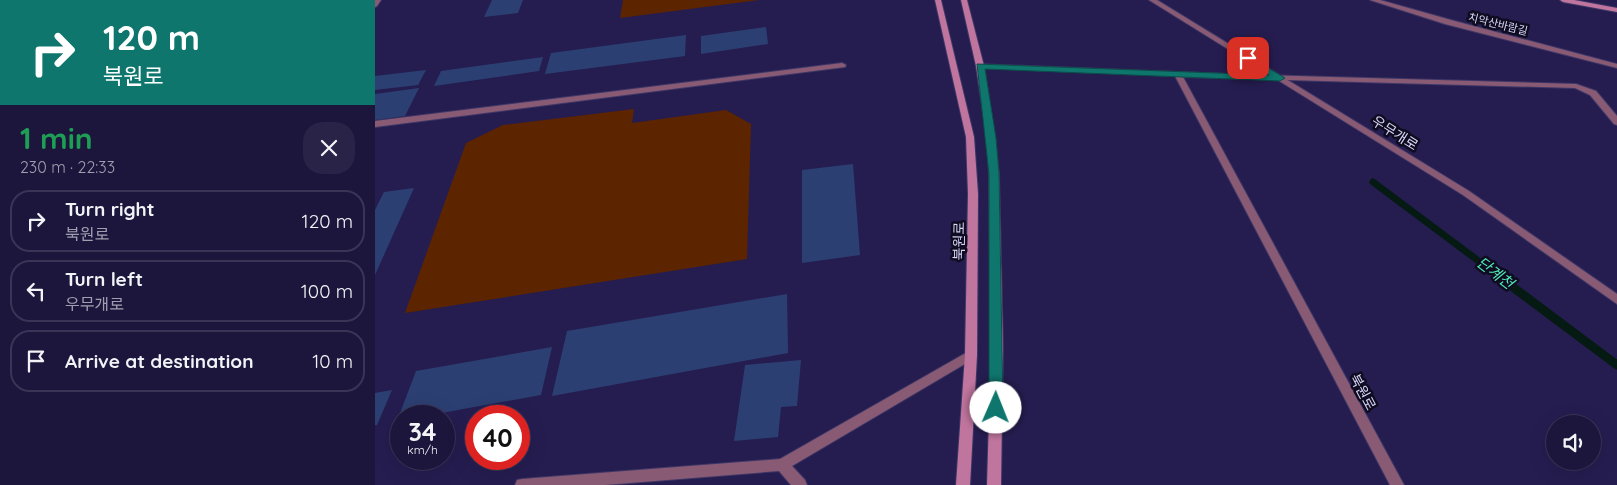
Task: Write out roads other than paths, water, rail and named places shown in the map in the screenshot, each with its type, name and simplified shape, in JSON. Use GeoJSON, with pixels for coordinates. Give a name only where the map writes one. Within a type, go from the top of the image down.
{"type":"FeatureCollection","features":[{"type":"Feature","properties":{"kind":"street"},"geometry":{"type":"LineString","coordinates":[[375,5],[378,0]]}},
{"type":"Feature","properties":{"kind":"street","name":"북원로"},"geometry":{"type":"LineString","coordinates":[[938,0],[970,137],[973,194],[971,356],[963,485]]}},
{"type":"Feature","properties":{"kind":"street"},"geometry":{"type":"LineString","coordinates":[[964,0],[980,66],[991,138],[994,174],[997,350],[995,485]]}},
{"type":"Feature","properties":{"kind":"street","name":"우무개로"},"geometry":{"type":"LineString","coordinates":[[1152,0],[1466,193],[1617,300]]}},
{"type":"Feature","properties":{"kind":"street","name":"치악산바람길"},"geometry":{"type":"LineString","coordinates":[[1373,0],[1448,22],[1617,66]]}},
{"type":"Feature","properties":{"kind":"street"},"geometry":{"type":"LineString","coordinates":[[1563,0],[1587,2],[1617,10]]}},
{"type":"Feature","properties":{"kind":"street"},"geometry":{"type":"LineString","coordinates":[[375,124],[843,65]]}},
{"type":"Feature","properties":{"kind":"street"},"geometry":{"type":"LineString","coordinates":[[980,66],[1280,78],[1576,86],[1593,93],[1617,122]]}},
{"type":"Feature","properties":{"kind":"street","name":"북원로"},"geometry":{"type":"LineString","coordinates":[[1177,73],[1397,485]]}},
{"type":"Feature","properties":{"kind":"street"},"geometry":{"type":"LineString","coordinates":[[522,485],[782,466],[971,356]]}},
{"type":"Feature","properties":{"kind":"street"},"geometry":{"type":"LineString","coordinates":[[782,466],[800,485]]}},
{"type":"Feature","properties":{"kind":"waterway","name":"단계천"},"geometry":{"type":"LineString","coordinates":[[1373,182],[1516,289]]}},
{"type":"Feature","properties":{"kind":"waterway","name":"단계천"},"geometry":{"type":"LineString","coordinates":[[1514,288],[1617,365]]}}]}
